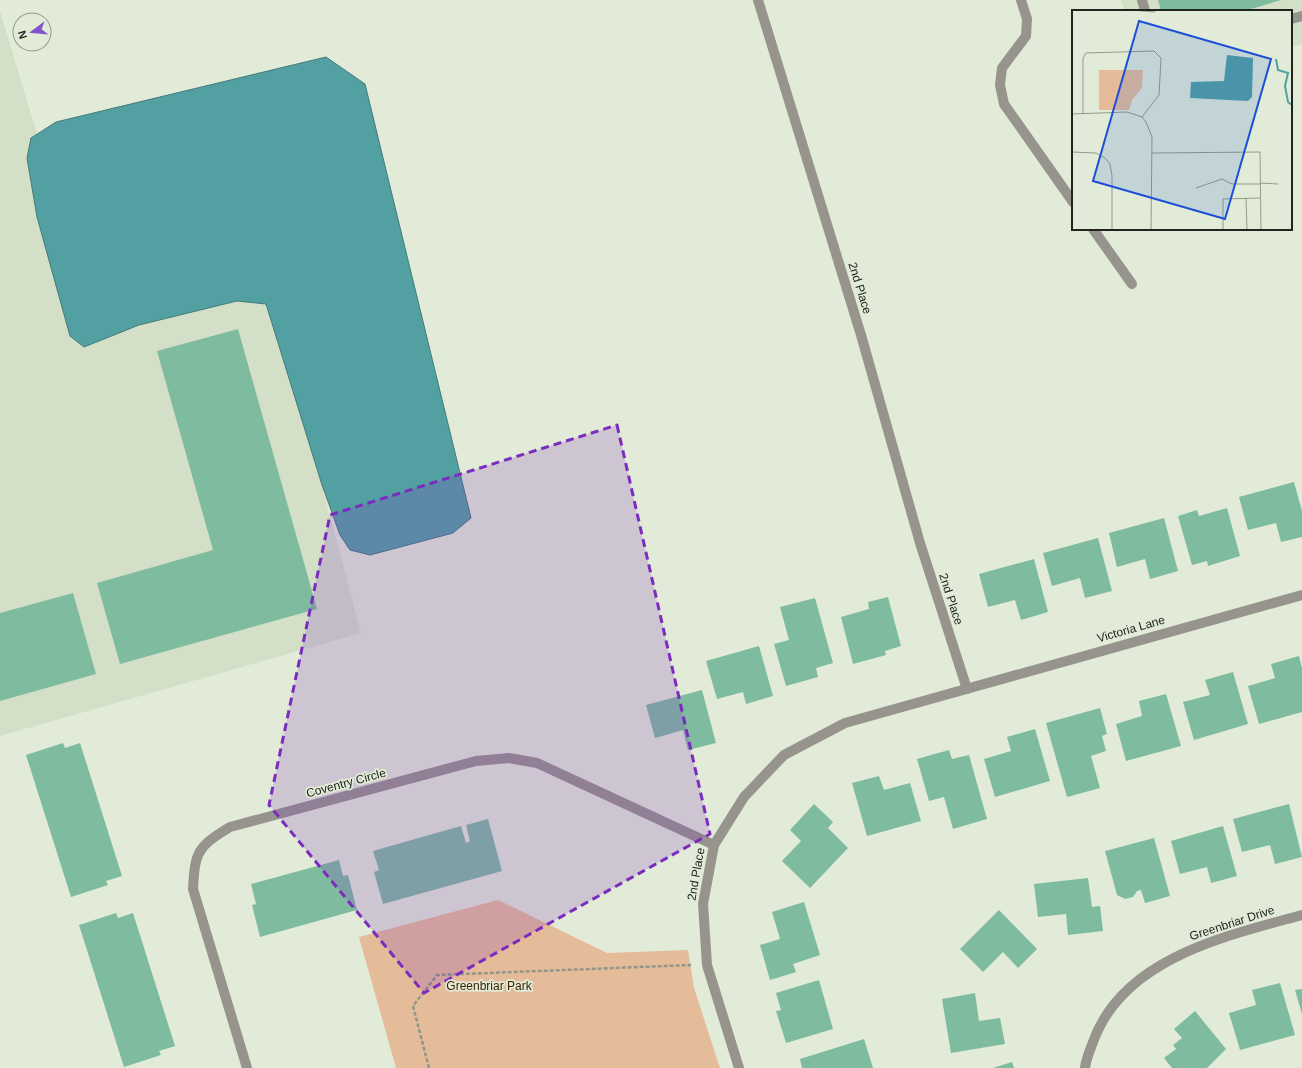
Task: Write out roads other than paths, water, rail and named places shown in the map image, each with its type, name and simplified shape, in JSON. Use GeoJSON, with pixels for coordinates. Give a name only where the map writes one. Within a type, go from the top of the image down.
{"type":"FeatureCollection","features":[{"type":"Feature","properties":{"kind":"street","name":"2nd Place"},"geometry":{"type":"LineString","coordinates":[[739,1068],[707,965],[703,904],[714,845],[744,797],[784,754],[845,723],[967,689],[920,543],[861,335],[758,0]]}},
{"type":"Feature","properties":{"kind":"street"},"geometry":{"type":"LineString","coordinates":[[1021,0],[1027,19],[1026,36],[1002,68],[1000,85],[1004,104],[1072,201]]}},
{"type":"Feature","properties":{"kind":"street"},"geometry":{"type":"LineString","coordinates":[[1142,0],[1145,10]]}},
{"type":"Feature","properties":{"kind":"street"},"geometry":{"type":"LineString","coordinates":[[1292,19],[1302,16]]}},
{"type":"Feature","properties":{"kind":"street"},"geometry":{"type":"LineString","coordinates":[[1094,230],[1132,284]]}},
{"type":"Feature","properties":{"kind":"street","name":"Victoria Lane"},"geometry":{"type":"LineString","coordinates":[[967,689],[1302,595]]}},
{"type":"Feature","properties":{"kind":"street","name":"Coventry Circle"},"geometry":{"type":"LineString","coordinates":[[247,1068],[193,889],[194,862],[198,855],[207,842],[230,828],[476,762],[509,758],[537,763],[714,845]]}},
{"type":"Feature","properties":{"kind":"street","name":"Greenbriar Drive"},"geometry":{"type":"LineString","coordinates":[[1085,1068],[1098,1028],[1116,1003],[1137,983],[1174,956],[1218,938],[1302,915]]}},
{"type":"Feature","properties":{"kind":"water"},"geometry":{"type":"Polygon","coordinates":[[[326,57],[365,84],[471,518],[453,533],[370,555],[350,550],[340,535],[322,485],[266,304],[237,301],[139,325],[84,347],[70,336],[37,217],[27,158],[31,138],[56,122],[326,57]]]}},
{"type":"Feature","properties":{"kind":"park label","name":"Greenbriar Park"},"geometry":{"type":"Point","coordinates":[489,986]}}]}
